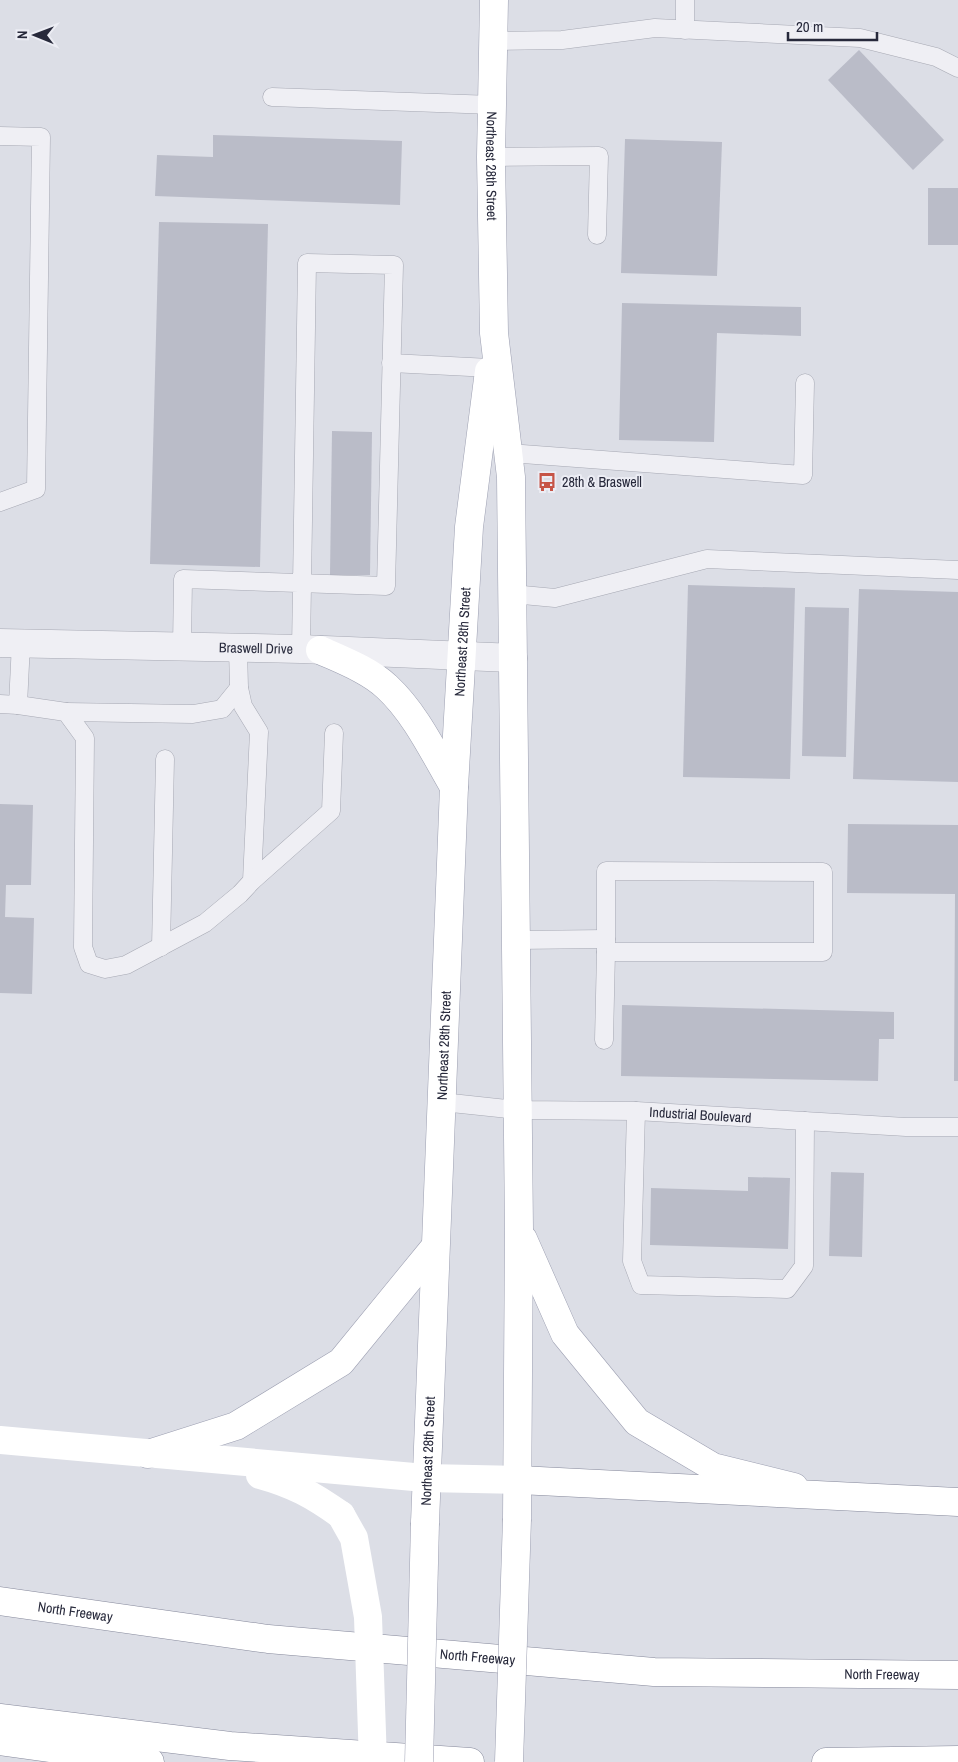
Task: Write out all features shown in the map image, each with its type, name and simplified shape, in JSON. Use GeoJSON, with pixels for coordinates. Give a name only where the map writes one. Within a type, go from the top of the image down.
{"type":"FeatureCollection","features":[{"type":"Feature","properties":{"kind":"main road","name":"Northeast 28th Street"},"geometry":{"type":"LineString","coordinates":[[494,0],[492,157],[494,332],[510,453],[519,1230],[519,1480],[509,1762]]}},
{"type":"Feature","properties":{"kind":"main road","name":"Northeast 28th Street"},"geometry":{"type":"LineString","coordinates":[[419,1762],[426,1478],[442,1102],[446,943],[454,787],[469,527],[494,332]]}},
{"type":"Feature","properties":{"kind":"main road"},"geometry":{"type":"LineString","coordinates":[[310,650],[356,667],[387,687],[420,728],[454,787]]}},
{"type":"Feature","properties":{"kind":"main road"},"geometry":{"type":"LineString","coordinates":[[519,1230],[565,1334],[637,1422],[713,1467],[827,1495]]}},
{"type":"Feature","properties":{"kind":"main road"},"geometry":{"type":"LineString","coordinates":[[148,1454],[236,1426],[341,1362],[436,1247]]}},
{"type":"Feature","properties":{"kind":"main road"},"geometry":{"type":"LineString","coordinates":[[0,1440],[426,1478],[519,1480],[958,1502]]}},
{"type":"Feature","properties":{"kind":"main road"},"geometry":{"type":"LineString","coordinates":[[148,1454],[255,1473],[291,1484],[313,1495],[340,1515],[354,1538],[368,1617],[373,1762]]}},
{"type":"Feature","properties":{"kind":"main road","name":"North Freeway"},"geometry":{"type":"LineString","coordinates":[[0,1601],[268,1639],[654,1672],[958,1676]]}},
{"type":"Feature","properties":{"kind":"main road"},"geometry":{"type":"LineString","coordinates":[[0,1718],[230,1746],[470,1762]]}},
{"type":"Feature","properties":{"kind":"main road"},"geometry":{"type":"LineString","coordinates":[[0,1741],[150,1762]]}},
{"type":"Feature","properties":{"kind":"main road"},"geometry":{"type":"LineString","coordinates":[[826,1762],[958,1760]]}},
{"type":"Feature","properties":{"kind":"street","name":"Braswell Drive"},"geometry":{"type":"LineString","coordinates":[[10,643],[310,650],[513,658]]}},
{"type":"Feature","properties":{"kind":"lane"},"geometry":{"type":"LineString","coordinates":[[684,30],[685,0]]}},
{"type":"Feature","properties":{"kind":"lane"},"geometry":{"type":"LineString","coordinates":[[494,41],[562,40],[656,28],[860,38],[936,56],[958,68]]}},
{"type":"Feature","properties":{"kind":"lane"},"geometry":{"type":"LineString","coordinates":[[272,97],[493,105]]}},
{"type":"Feature","properties":{"kind":"lane"},"geometry":{"type":"LineString","coordinates":[[0,136],[41,137],[36,489],[0,502]]}},
{"type":"Feature","properties":{"kind":"lane"},"geometry":{"type":"LineString","coordinates":[[492,157],[598,156],[597,235]]}},
{"type":"Feature","properties":{"kind":"lane"},"geometry":{"type":"LineString","coordinates":[[182,647],[183,579],[302,582],[386,586],[394,265],[307,263],[302,582],[310,650]]}},
{"type":"Feature","properties":{"kind":"lane"},"geometry":{"type":"LineString","coordinates":[[391,363],[490,368]]}},
{"type":"Feature","properties":{"kind":"lane"},"geometry":{"type":"LineString","coordinates":[[510,453],[804,475],[805,383]]}},
{"type":"Feature","properties":{"kind":"lane"},"geometry":{"type":"LineString","coordinates":[[512,594],[555,598],[707,559],[958,570]]}},
{"type":"Feature","properties":{"kind":"lane"},"geometry":{"type":"LineString","coordinates":[[10,643],[18,705]]}},
{"type":"Feature","properties":{"kind":"lane"},"geometry":{"type":"LineString","coordinates":[[238,648],[239,688],[243,706],[260,732],[252,881]]}},
{"type":"Feature","properties":{"kind":"lane"},"geometry":{"type":"LineString","coordinates":[[0,704],[66,712],[193,714],[222,709],[239,688]]}},
{"type":"Feature","properties":{"kind":"lane"},"geometry":{"type":"LineString","coordinates":[[66,712],[85,738],[83,947],[89,964],[106,969],[126,966],[205,923],[240,894],[252,881],[331,811],[334,732]]}},
{"type":"Feature","properties":{"kind":"lane"},"geometry":{"type":"LineString","coordinates":[[161,947],[165,759]]}},
{"type":"Feature","properties":{"kind":"lane"},"geometry":{"type":"LineString","coordinates":[[516,940],[606,946],[823,952],[823,872],[606,871],[606,946],[604,1040]]}},
{"type":"Feature","properties":{"kind":"lane","name":"Industrial Boulevard"},"geometry":{"type":"LineString","coordinates":[[442,1102],[517,1110],[636,1111],[906,1126],[958,1126]]}},
{"type":"Feature","properties":{"kind":"lane"},"geometry":{"type":"LineString","coordinates":[[636,1111],[632,1261],[641,1285],[787,1289],[804,1266],[804,1121]]}},
{"type":"Feature","properties":{"kind":"building"},"geometry":{"type":"Polygon","coordinates":[[[859,50],[944,140],[913,170],[828,80],[859,50]]]}},
{"type":"Feature","properties":{"kind":"building"},"geometry":{"type":"Polygon","coordinates":[[[213,135],[402,141],[400,205],[155,196],[157,155],[213,157],[213,135]]]}},
{"type":"Feature","properties":{"kind":"building"},"geometry":{"type":"Polygon","coordinates":[[[625,139],[722,142],[717,276],[621,273],[625,139]]]}},
{"type":"Feature","properties":{"kind":"building"},"geometry":{"type":"Polygon","coordinates":[[[928,188],[958,188],[958,245],[928,245],[928,188]]]}},
{"type":"Feature","properties":{"kind":"building"},"geometry":{"type":"Polygon","coordinates":[[[159,222],[268,224],[260,567],[150,564],[159,222]]]}},
{"type":"Feature","properties":{"kind":"building"},"geometry":{"type":"Polygon","coordinates":[[[622,303],[801,307],[801,336],[717,333],[714,442],[619,440],[622,303]]]}},
{"type":"Feature","properties":{"kind":"building"},"geometry":{"type":"Polygon","coordinates":[[[332,431],[372,432],[370,575],[330,575],[332,431]]]}},
{"type":"Feature","properties":{"kind":"building"},"geometry":{"type":"Polygon","coordinates":[[[688,585],[795,588],[790,779],[683,777],[688,585]]]}},
{"type":"Feature","properties":{"kind":"building"},"geometry":{"type":"Polygon","coordinates":[[[859,589],[958,592],[958,782],[853,779],[859,589]]]}},
{"type":"Feature","properties":{"kind":"building"},"geometry":{"type":"Polygon","coordinates":[[[805,607],[849,608],[846,757],[802,756],[805,607]]]}},
{"type":"Feature","properties":{"kind":"building"},"geometry":{"type":"Polygon","coordinates":[[[0,804],[33,805],[31,885],[6,885],[5,917],[34,918],[32,994],[0,993],[0,804]]]}},
{"type":"Feature","properties":{"kind":"building"},"geometry":{"type":"Polygon","coordinates":[[[848,824],[958,825],[958,1081],[954,1081],[955,894],[847,893],[848,824]]]}},
{"type":"Feature","properties":{"kind":"building"},"geometry":{"type":"Polygon","coordinates":[[[622,1005],[894,1012],[894,1039],[879,1039],[878,1081],[621,1076],[622,1005]]]}},
{"type":"Feature","properties":{"kind":"building"},"geometry":{"type":"Polygon","coordinates":[[[831,1172],[864,1173],[862,1257],[829,1256],[831,1172]]]}},
{"type":"Feature","properties":{"kind":"building"},"geometry":{"type":"Polygon","coordinates":[[[748,1177],[790,1178],[788,1249],[650,1245],[651,1188],[748,1191],[748,1177]]]}},
{"type":"Feature","properties":{"kind":"place","name":"28th & Braswell"},"geometry":{"type":"Point","coordinates":[547,482]}}]}
